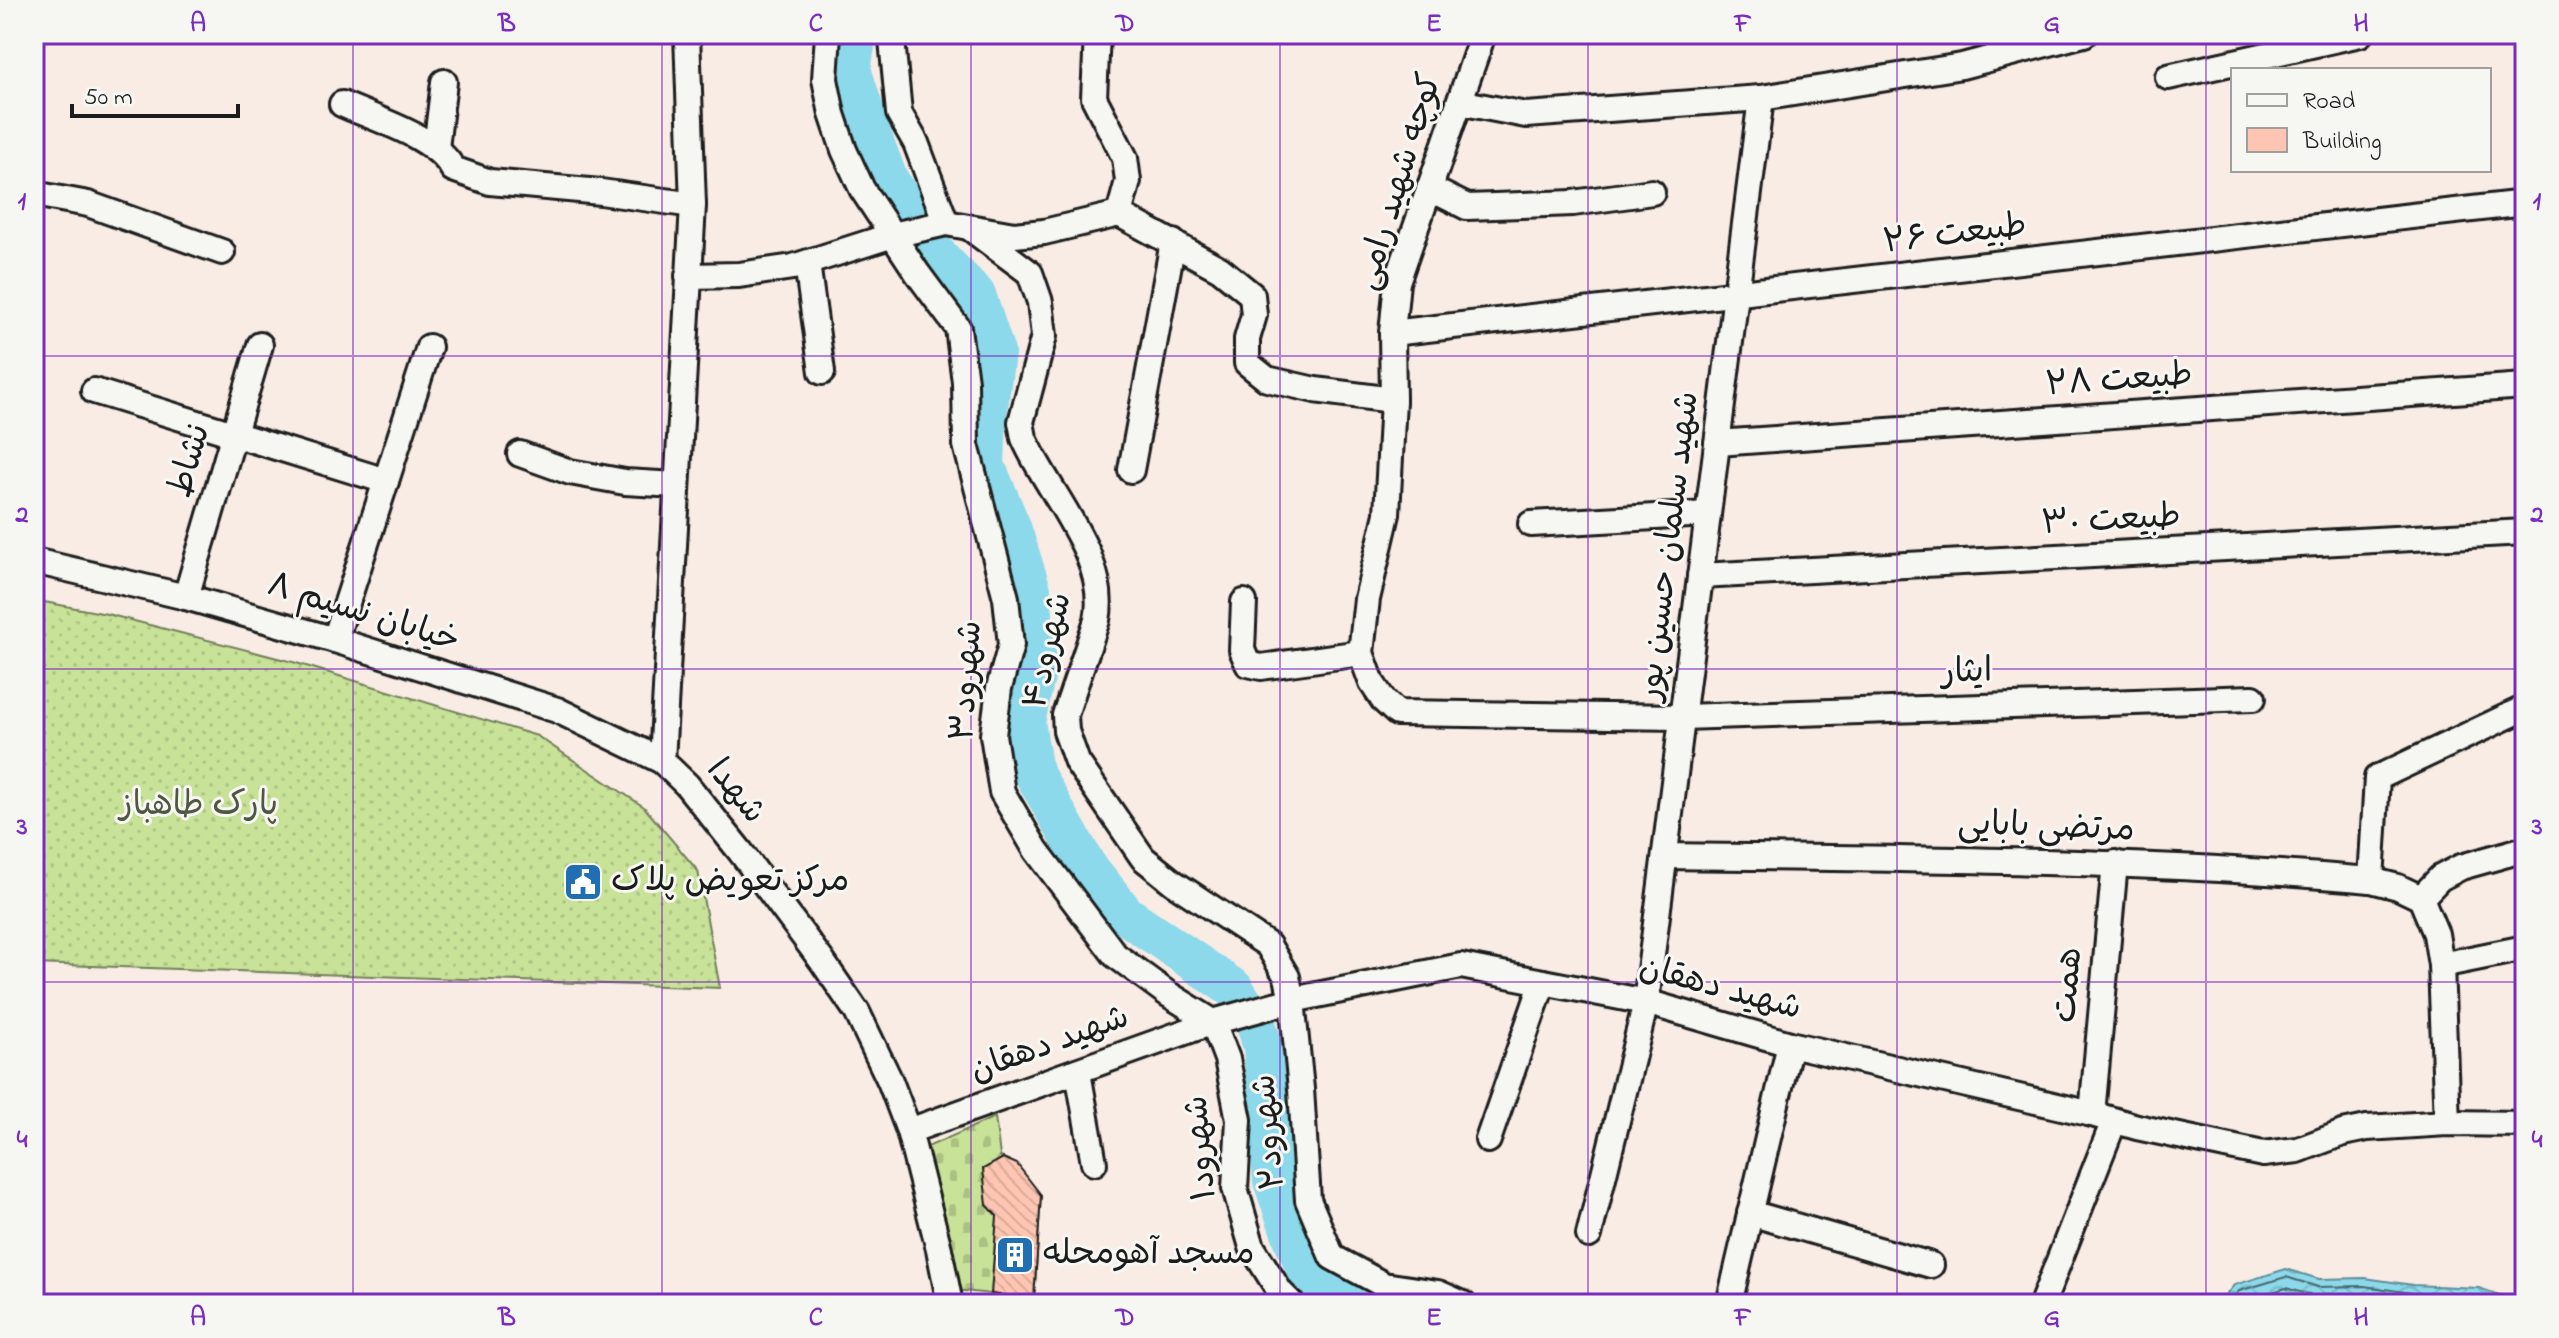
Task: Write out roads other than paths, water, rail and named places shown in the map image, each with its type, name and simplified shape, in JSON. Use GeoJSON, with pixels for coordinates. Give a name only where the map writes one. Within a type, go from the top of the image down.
{"type":"FeatureCollection","features":[{"type":"Feature","properties":{"kind":"street","name":"شهدا"},"geometry":{"type":"LineString","coordinates":[[687,34],[693,205],[662,761],[687,785],[740,851],[857,1012],[890,1081],[909,1131],[950,1304]]}},
{"type":"Feature","properties":{"kind":"street","name":"شهرود۳"},"geometry":{"type":"LineString","coordinates":[[828,34],[825,79],[844,150],[862,189],[958,328],[965,382],[966,445],[1006,598],[1011,645],[999,688],[993,735],[1002,792],[1036,850],[1115,955],[1213,1022]]}},
{"type":"Feature","properties":{"kind":"street"},"geometry":{"type":"LineString","coordinates":[[894,34],[899,113],[958,225]]}},
{"type":"Feature","properties":{"kind":"street"},"geometry":{"type":"LineString","coordinates":[[1097,34],[1094,98],[1125,158],[1128,181],[1119,214]]}},
{"type":"Feature","properties":{"kind":"street","name":"کوچه شهید رامی"},"geometry":{"type":"LineString","coordinates":[[1361,653],[1367,599],[1387,514],[1393,400],[1392,333],[1397,282],[1483,34]]}},
{"type":"Feature","properties":{"kind":"street"},"geometry":{"type":"LineString","coordinates":[[1459,102],[1526,115],[1761,98],[1962,66],[2084,34]]}},
{"type":"Feature","properties":{"kind":"street"},"geometry":{"type":"LineString","coordinates":[[2168,77],[2360,34]]}},
{"type":"Feature","properties":{"kind":"street"},"geometry":{"type":"LineString","coordinates":[[436,148],[444,82]]}},
{"type":"Feature","properties":{"kind":"street","name":"شهید سلمان حسین پور"},"geometry":{"type":"LineString","coordinates":[[1589,1235],[1646,1002],[1761,98]]}},
{"type":"Feature","properties":{"kind":"street"},"geometry":{"type":"LineString","coordinates":[[342,104],[430,142],[447,158],[453,169],[490,182],[601,192],[693,205]]}},
{"type":"Feature","properties":{"kind":"street"},"geometry":{"type":"LineString","coordinates":[[1429,188],[1467,207],[1573,203],[1652,192]]}},
{"type":"Feature","properties":{"kind":"street"},"geometry":{"type":"LineString","coordinates":[[34,194],[88,204],[222,252]]}},
{"type":"Feature","properties":{"kind":"street","name":"طبیعت ۲۶"},"geometry":{"type":"LineString","coordinates":[[1392,333],[2525,203]]}},
{"type":"Feature","properties":{"kind":"street"},"geometry":{"type":"LineString","coordinates":[[688,276],[739,275],[807,263],[893,235],[958,225],[1014,235],[1044,232],[1119,214],[1220,269],[1252,295],[1254,315],[1247,339],[1247,363],[1267,379],[1315,390],[1393,400]]}},
{"type":"Feature","properties":{"kind":"street","name":"شهرود۴"},"geometry":{"type":"LineString","coordinates":[[958,225],[1030,273],[1043,314],[1044,336],[1021,422],[1024,438],[1084,546],[1099,584],[1097,620],[1065,715],[1072,752],[1143,858],[1174,883],[1268,945],[1287,977],[1292,1000]]}},
{"type":"Feature","properties":{"kind":"street"},"geometry":{"type":"LineString","coordinates":[[1131,470],[1173,242]]}},
{"type":"Feature","properties":{"kind":"street"},"geometry":{"type":"LineString","coordinates":[[807,263],[822,372]]}},
{"type":"Feature","properties":{"kind":"street","name":"نشاط"},"geometry":{"type":"LineString","coordinates":[[186,597],[260,345]]}},
{"type":"Feature","properties":{"kind":"street"},"geometry":{"type":"LineString","coordinates":[[335,640],[429,347]]}},
{"type":"Feature","properties":{"kind":"street","name":"طبیعت ۲۸"},"geometry":{"type":"LineString","coordinates":[[1717,443],[2525,386]]}},
{"type":"Feature","properties":{"kind":"street"},"geometry":{"type":"LineString","coordinates":[[94,391],[386,481]]}},
{"type":"Feature","properties":{"kind":"street"},"geometry":{"type":"LineString","coordinates":[[520,454],[570,472],[625,482],[677,485]]}},
{"type":"Feature","properties":{"kind":"street"},"geometry":{"type":"LineString","coordinates":[[1531,524],[1708,514]]}},
{"type":"Feature","properties":{"kind":"street","name":"طبیعت ۳۰"},"geometry":{"type":"LineString","coordinates":[[1700,576],[2525,532]]}},
{"type":"Feature","properties":{"kind":"street","name":"خیابان نسیم ۸"},"geometry":{"type":"LineString","coordinates":[[34,561],[186,597],[557,710],[662,761]]}},
{"type":"Feature","properties":{"kind":"street"},"geometry":{"type":"LineString","coordinates":[[1244,602],[1242,650],[1248,664],[1261,667],[1361,653]]}},
{"type":"Feature","properties":{"kind":"street","name":"ایثار"},"geometry":{"type":"LineString","coordinates":[[1361,653],[1372,683],[1397,713],[1682,717],[2253,698]]}},
{"type":"Feature","properties":{"kind":"street"},"geometry":{"type":"LineString","coordinates":[[2371,880],[2377,778],[2525,708]]}},
{"type":"Feature","properties":{"kind":"street"},"geometry":{"type":"LineString","coordinates":[[2447,1123],[2441,965],[2436,934],[2421,898],[2440,878],[2461,867],[2525,849]]}},
{"type":"Feature","properties":{"kind":"street","name":"مرتضی بابایی"},"geometry":{"type":"LineString","coordinates":[[1665,856],[2115,863],[2371,880],[2398,887],[2421,898]]}},
{"type":"Feature","properties":{"kind":"street","name":"همت"},"geometry":{"type":"LineString","coordinates":[[2042,1304],[2103,1117],[2115,863]]}},
{"type":"Feature","properties":{"kind":"street"},"geometry":{"type":"LineString","coordinates":[[2441,965],[2525,948]]}},
{"type":"Feature","properties":{"kind":"street","name":"شهید دهقان"},"geometry":{"type":"LineString","coordinates":[[909,1131],[1213,1022],[1292,1000],[1461,966],[1646,1002],[1790,1044],[2246,1153],[2298,1150],[2343,1133],[2367,1128],[2447,1123],[2525,1124]]}},
{"type":"Feature","properties":{"kind":"street"},"geometry":{"type":"LineString","coordinates":[[1488,1140],[1543,982]]}},
{"type":"Feature","properties":{"kind":"street","name":"شهرود۲"},"geometry":{"type":"LineString","coordinates":[[1292,1000],[1308,1200],[1332,1257],[1384,1285],[1438,1293],[1463,1304]]}},
{"type":"Feature","properties":{"kind":"street","name":"شهرود۱"},"geometry":{"type":"LineString","coordinates":[[1213,1022],[1227,1059],[1239,1120],[1235,1188],[1252,1247],[1280,1292],[1292,1304]]}},
{"type":"Feature","properties":{"kind":"street"},"geometry":{"type":"LineString","coordinates":[[1729,1304],[1790,1044]]}},
{"type":"Feature","properties":{"kind":"street"},"geometry":{"type":"LineString","coordinates":[[1078,1072],[1094,1163]]}},
{"type":"Feature","properties":{"kind":"street"},"geometry":{"type":"LineString","coordinates":[[1750,1213],[1931,1265]]}},
{"type":"Feature","properties":{"kind":"water"},"geometry":{"type":"Polygon","coordinates":[[[2286,1269],[2319,1279],[2365,1278],[2413,1285],[2479,1288],[2525,1304],[2219,1304],[2234,1285],[2286,1269]]]}},
{"type":"Feature","properties":{"kind":"water"},"geometry":{"type":"Polygon","coordinates":[[[1326,1282],[1372,1304],[1328,1304],[1305,1291],[1326,1282]]]}},
{"type":"Feature","properties":{"kind":"waterway"},"geometry":{"type":"LineString","coordinates":[[857,34],[851,69],[888,179],[937,255],[976,295],[995,353],[987,415],[985,465],[1011,527],[1031,590],[1037,668],[1025,722],[1033,772],[1086,865],[1126,915],[1234,989],[1256,1024],[1263,1047],[1273,1181],[1314,1287],[1349,1304]]}},
{"type":"Feature","properties":{"kind":"place","name":"مرکز تعویض پلاک"},"geometry":{"type":"Point","coordinates":[583,882]}},
{"type":"Feature","properties":{"kind":"place","name":"مسجد آهومحله"},"geometry":{"type":"Point","coordinates":[1015,1255]}},
{"type":"Feature","properties":{"kind":"park label","name":"پارک طاهباز"},"geometry":{"type":"Point","coordinates":[199,806]}}]}
